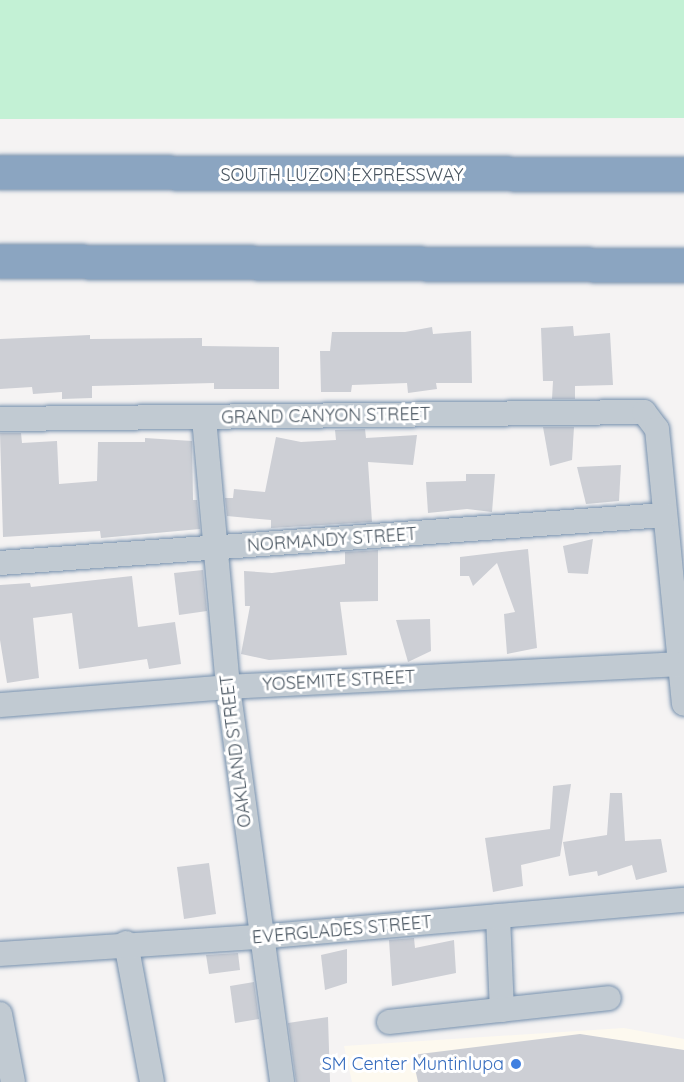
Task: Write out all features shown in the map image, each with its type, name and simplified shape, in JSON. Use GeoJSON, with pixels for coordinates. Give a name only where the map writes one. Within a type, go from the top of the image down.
{"type":"FeatureCollection","features":[{"type":"Feature","properties":{"kind":"highway","name":"SOUTH LUZON EXPRESSWAY"},"geometry":{"type":"LineString","coordinates":[[0,172],[684,174]]}},
{"type":"Feature","properties":{"kind":"highway"},"geometry":{"type":"LineString","coordinates":[[0,261],[684,265]]}},
{"type":"Feature","properties":{"kind":"street","name":"GRAND CANYON STREET"},"geometry":{"type":"LineString","coordinates":[[0,419],[204,418],[636,410],[651,417],[657,429],[665,515]]}},
{"type":"Feature","properties":{"kind":"street","name":"OAKLAND STREET"},"geometry":{"type":"LineString","coordinates":[[204,418],[228,687],[260,937],[282,1082]]}},
{"type":"Feature","properties":{"kind":"street","name":"NORMANDY STREET"},"geometry":{"type":"LineString","coordinates":[[0,563],[665,515]]}},
{"type":"Feature","properties":{"kind":"street"},"geometry":{"type":"LineString","coordinates":[[665,515],[684,704]]}},
{"type":"Feature","properties":{"kind":"street","name":"YOSEMITE STREET"},"geometry":{"type":"LineString","coordinates":[[0,705],[228,687],[679,663]]}},
{"type":"Feature","properties":{"kind":"street","name":"EVERGLADES STREET"},"geometry":{"type":"LineString","coordinates":[[0,954],[126,943],[260,937],[684,900]]}},
{"type":"Feature","properties":{"kind":"street"},"geometry":{"type":"LineString","coordinates":[[498,916],[502,1010]]}},
{"type":"Feature","properties":{"kind":"street"},"geometry":{"type":"LineString","coordinates":[[126,943],[152,1082]]}},
{"type":"Feature","properties":{"kind":"street"},"geometry":{"type":"LineString","coordinates":[[389,1022],[609,998]]}},
{"type":"Feature","properties":{"kind":"street"},"geometry":{"type":"LineString","coordinates":[[0,1014],[13,1082]]}},
{"type":"Feature","properties":{"kind":"shaded area","name":"SM Center Muntinlupa"},"geometry":{"type":"Polygon","coordinates":[[[624,1028],[684,1039],[684,1082],[352,1082],[344,1046],[624,1028]]]}},
{"type":"Feature","properties":{"kind":"green space"},"geometry":{"type":"Polygon","coordinates":[[[0,0],[684,0],[684,118],[0,119],[0,0]]]}},
{"type":"Feature","properties":{"kind":"building"},"geometry":{"type":"Polygon","coordinates":[[[573,326],[574,336],[610,333],[613,385],[575,386],[575,399],[552,399],[553,381],[543,381],[541,328],[573,326]]]}},
{"type":"Feature","properties":{"kind":"building"},"geometry":{"type":"Polygon","coordinates":[[[432,327],[433,334],[471,331],[472,383],[436,383],[437,389],[408,393],[407,383],[352,385],[351,392],[321,392],[320,351],[330,351],[332,332],[405,332],[432,327]]]}},
{"type":"Feature","properties":{"kind":"building"},"geometry":{"type":"Polygon","coordinates":[[[90,335],[90,339],[202,338],[202,346],[279,347],[279,389],[214,389],[214,383],[92,386],[92,398],[62,399],[62,392],[33,394],[32,387],[0,389],[0,339],[90,335]]]}},
{"type":"Feature","properties":{"kind":"building"},"geometry":{"type":"Polygon","coordinates":[[[543,427],[574,427],[572,460],[550,466],[543,427]]]}},
{"type":"Feature","properties":{"kind":"building"},"geometry":{"type":"Polygon","coordinates":[[[365,429],[366,438],[417,435],[413,465],[368,462],[372,522],[271,528],[271,520],[227,516],[225,498],[233,498],[234,489],[265,492],[276,437],[301,442],[336,440],[335,430],[365,429]]]}},
{"type":"Feature","properties":{"kind":"building"},"geometry":{"type":"Polygon","coordinates":[[[0,433],[21,433],[22,443],[57,441],[59,484],[97,481],[98,442],[145,442],[145,438],[192,441],[193,500],[197,500],[200,529],[101,538],[100,531],[3,537],[0,433]]]}},
{"type":"Feature","properties":{"kind":"building"},"geometry":{"type":"Polygon","coordinates":[[[621,465],[619,501],[586,504],[577,467],[621,465]]]}},
{"type":"Feature","properties":{"kind":"building"},"geometry":{"type":"Polygon","coordinates":[[[466,474],[495,474],[492,512],[467,509],[428,513],[426,482],[466,481],[466,474]]]}},
{"type":"Feature","properties":{"kind":"building"},"geometry":{"type":"Polygon","coordinates":[[[593,539],[588,574],[568,573],[563,546],[593,539]]]}},
{"type":"Feature","properties":{"kind":"building"},"geometry":{"type":"Polygon","coordinates":[[[528,549],[537,648],[507,654],[504,614],[515,612],[497,563],[473,586],[469,576],[460,576],[460,557],[528,549]]]}},
{"type":"Feature","properties":{"kind":"building"},"geometry":{"type":"Polygon","coordinates":[[[378,550],[378,601],[340,602],[347,655],[269,660],[241,654],[250,606],[245,606],[244,571],[272,573],[345,564],[345,552],[378,550]]]}},
{"type":"Feature","properties":{"kind":"building"},"geometry":{"type":"Polygon","coordinates":[[[203,570],[207,611],[179,615],[174,573],[203,570]]]}},
{"type":"Feature","properties":{"kind":"building"},"geometry":{"type":"Polygon","coordinates":[[[132,576],[138,627],[175,622],[181,664],[149,669],[147,659],[79,669],[72,613],[33,618],[39,678],[7,683],[0,640],[0,585],[30,583],[31,587],[132,576]]]}},
{"type":"Feature","properties":{"kind":"building"},"geometry":{"type":"Polygon","coordinates":[[[430,619],[431,651],[408,662],[396,620],[430,619]]]}},
{"type":"Feature","properties":{"kind":"building"},"geometry":{"type":"Polygon","coordinates":[[[571,784],[560,856],[521,865],[523,886],[493,892],[485,838],[550,829],[553,786],[571,784]]]}},
{"type":"Feature","properties":{"kind":"building"},"geometry":{"type":"Polygon","coordinates":[[[610,793],[622,793],[625,841],[661,839],[667,872],[636,880],[632,865],[598,876],[597,871],[569,876],[563,842],[607,835],[610,793]]]}},
{"type":"Feature","properties":{"kind":"building"},"geometry":{"type":"Polygon","coordinates":[[[209,863],[216,914],[184,919],[177,867],[209,863]]]}},
{"type":"Feature","properties":{"kind":"building"},"geometry":{"type":"Polygon","coordinates":[[[414,938],[415,948],[454,940],[456,973],[392,986],[389,940],[414,938]]]}},
{"type":"Feature","properties":{"kind":"building"},"geometry":{"type":"Polygon","coordinates":[[[347,949],[347,983],[325,990],[321,955],[347,949]]]}},
{"type":"Feature","properties":{"kind":"building"},"geometry":{"type":"Polygon","coordinates":[[[238,953],[240,970],[209,974],[206,955],[238,953]]]}},
{"type":"Feature","properties":{"kind":"building"},"geometry":{"type":"Polygon","coordinates":[[[254,982],[259,1019],[235,1023],[230,986],[254,982]]]}},
{"type":"Feature","properties":{"kind":"building"},"geometry":{"type":"Polygon","coordinates":[[[328,1017],[330,1082],[296,1082],[288,1023],[328,1017]]]}},
{"type":"Feature","properties":{"kind":"building","name":"SM Center Muntinlupa"},"geometry":{"type":"Polygon","coordinates":[[[580,1034],[684,1050],[684,1082],[418,1082],[412,1055],[580,1034]]]}},
{"type":"Feature","properties":{"kind":"place","name":"SM Center Muntinlupa"},"geometry":{"type":"Point","coordinates":[516,1064]}}]}
